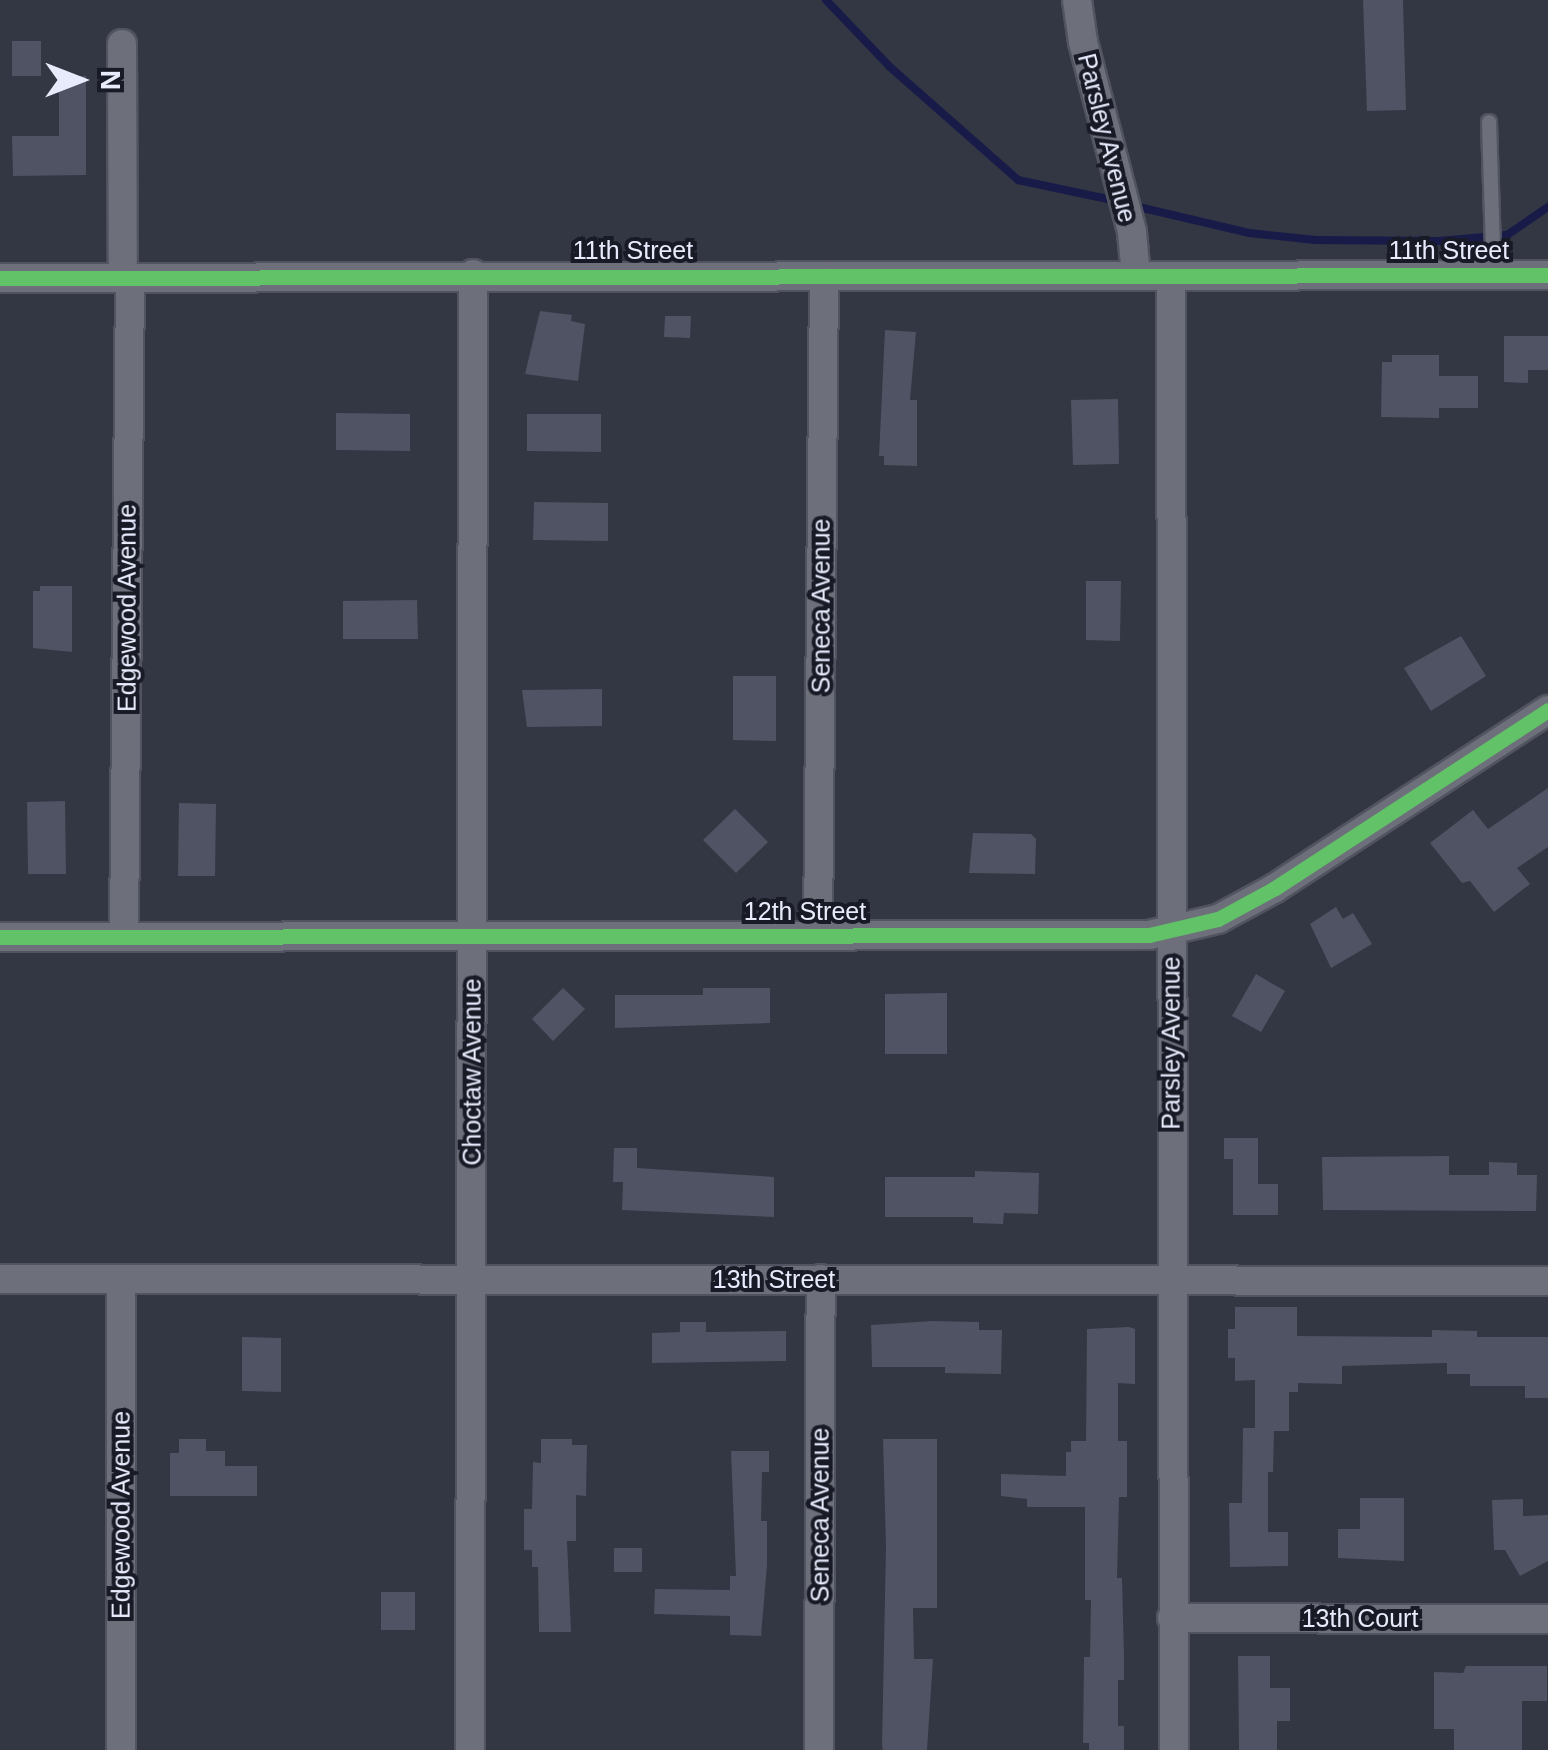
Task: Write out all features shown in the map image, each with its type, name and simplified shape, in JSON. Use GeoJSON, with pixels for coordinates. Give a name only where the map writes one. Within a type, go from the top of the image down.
{"type":"FeatureCollection","features":[{"type":"Feature","properties":{"kind":"street","name":"Parsley Avenue"},"geometry":{"type":"LineString","coordinates":[[1077,0],[1132,232],[1136,276]]}},
{"type":"Feature","properties":{"kind":"street","name":"Edgewood Avenue"},"geometry":{"type":"LineString","coordinates":[[122,44],[126,278],[124,937]]}},
{"type":"Feature","properties":{"kind":"street","name":"11th Street"},"geometry":{"type":"LineString","coordinates":[[0,278],[473,274],[1171,276],[1494,262],[1548,274]]}},
{"type":"Feature","properties":{"kind":"street","name":"Choctaw Avenue"},"geometry":{"type":"LineString","coordinates":[[470,1750],[473,274]]}},
{"type":"Feature","properties":{"kind":"street","name":"Seneca Avenue"},"geometry":{"type":"LineString","coordinates":[[818,936],[824,276]]}},
{"type":"Feature","properties":{"kind":"street","name":"Parsley Avenue"},"geometry":{"type":"LineString","coordinates":[[1171,276],[1174,1750]]}},
{"type":"Feature","properties":{"kind":"street","name":"12th Street"},"geometry":{"type":"LineString","coordinates":[[0,937],[1171,932],[1218,919],[1275,888],[1548,710]]}},
{"type":"Feature","properties":{"kind":"street","name":"13th Street"},"geometry":{"type":"LineString","coordinates":[[0,1279],[1548,1281]]}},
{"type":"Feature","properties":{"kind":"street","name":"Seneca Avenue"},"geometry":{"type":"LineString","coordinates":[[820,1750],[821,1279]]}},
{"type":"Feature","properties":{"kind":"street","name":"Edgewood Avenue"},"geometry":{"type":"LineString","coordinates":[[121,1280],[121,1750]]}},
{"type":"Feature","properties":{"kind":"street","name":"13th Court"},"geometry":{"type":"LineString","coordinates":[[1172,1618],[1548,1618]]}},
{"type":"Feature","properties":{"kind":"lane"},"geometry":{"type":"LineString","coordinates":[[1489,122],[1494,262]]}},
{"type":"Feature","properties":{"kind":"building"},"geometry":{"type":"Polygon","coordinates":[[[1363,0],[1403,0],[1406,110],[1367,111],[1363,0]]]}},
{"type":"Feature","properties":{"kind":"building"},"geometry":{"type":"Polygon","coordinates":[[[12,41],[41,41],[41,76],[12,76],[12,41]]]}},
{"type":"Feature","properties":{"kind":"building"},"geometry":{"type":"Polygon","coordinates":[[[86,76],[86,175],[13,176],[12,136],[59,136],[59,77],[86,76]]]}},
{"type":"Feature","properties":{"kind":"building"},"geometry":{"type":"Polygon","coordinates":[[[540,311],[572,315],[571,321],[585,324],[578,381],[525,374],[540,311]]]}},
{"type":"Feature","properties":{"kind":"building"},"geometry":{"type":"Polygon","coordinates":[[[665,316],[691,316],[690,338],[664,337],[665,316]]]}},
{"type":"Feature","properties":{"kind":"building"},"geometry":{"type":"Polygon","coordinates":[[[885,330],[916,332],[910,400],[917,400],[917,466],[884,465],[884,456],[879,456],[885,330]]]}},
{"type":"Feature","properties":{"kind":"building"},"geometry":{"type":"Polygon","coordinates":[[[1504,336],[1548,336],[1548,370],[1528,370],[1528,383],[1504,382],[1504,336]]]}},
{"type":"Feature","properties":{"kind":"building"},"geometry":{"type":"Polygon","coordinates":[[[1392,355],[1439,355],[1439,376],[1478,376],[1478,408],[1439,408],[1439,418],[1381,417],[1382,362],[1392,362],[1392,355]]]}},
{"type":"Feature","properties":{"kind":"building"},"geometry":{"type":"Polygon","coordinates":[[[1118,399],[1119,464],[1073,465],[1071,400],[1118,399]]]}},
{"type":"Feature","properties":{"kind":"building"},"geometry":{"type":"Polygon","coordinates":[[[336,413],[410,414],[410,451],[336,450],[336,413]]]}},
{"type":"Feature","properties":{"kind":"building"},"geometry":{"type":"Polygon","coordinates":[[[527,414],[601,414],[601,452],[527,451],[527,414]]]}},
{"type":"Feature","properties":{"kind":"building"},"geometry":{"type":"Polygon","coordinates":[[[534,502],[608,503],[608,541],[533,540],[534,502]]]}},
{"type":"Feature","properties":{"kind":"building"},"geometry":{"type":"Polygon","coordinates":[[[1086,581],[1121,581],[1120,641],[1086,640],[1086,581]]]}},
{"type":"Feature","properties":{"kind":"building"},"geometry":{"type":"Polygon","coordinates":[[[40,586],[72,586],[72,652],[33,648],[33,591],[40,591],[40,586]]]}},
{"type":"Feature","properties":{"kind":"building"},"geometry":{"type":"Polygon","coordinates":[[[417,600],[418,639],[343,639],[343,601],[417,600]]]}},
{"type":"Feature","properties":{"kind":"building"},"geometry":{"type":"Polygon","coordinates":[[[1461,636],[1486,676],[1431,711],[1404,668],[1461,636]]]}},
{"type":"Feature","properties":{"kind":"building"},"geometry":{"type":"Polygon","coordinates":[[[733,676],[776,676],[776,741],[733,740],[733,676]]]}},
{"type":"Feature","properties":{"kind":"building"},"geometry":{"type":"Polygon","coordinates":[[[602,689],[602,726],[527,727],[522,690],[602,689]]]}},
{"type":"Feature","properties":{"kind":"building"},"geometry":{"type":"Polygon","coordinates":[[[1548,788],[1548,847],[1517,868],[1530,884],[1494,912],[1470,881],[1462,883],[1430,843],[1473,810],[1488,829],[1548,788]]]}},
{"type":"Feature","properties":{"kind":"building"},"geometry":{"type":"Polygon","coordinates":[[[65,801],[66,874],[28,874],[27,802],[65,801]]]}},
{"type":"Feature","properties":{"kind":"building"},"geometry":{"type":"Polygon","coordinates":[[[179,803],[216,804],[215,876],[178,876],[179,803]]]}},
{"type":"Feature","properties":{"kind":"building"},"geometry":{"type":"Polygon","coordinates":[[[735,809],[768,842],[736,873],[703,840],[735,809]]]}},
{"type":"Feature","properties":{"kind":"building"},"geometry":{"type":"Polygon","coordinates":[[[973,833],[1031,834],[1036,839],[1035,874],[969,873],[973,833]]]}},
{"type":"Feature","properties":{"kind":"building"},"geometry":{"type":"Polygon","coordinates":[[[1336,907],[1343,919],[1353,913],[1372,944],[1331,968],[1310,924],[1336,907]]]}},
{"type":"Feature","properties":{"kind":"building"},"geometry":{"type":"Polygon","coordinates":[[[1256,974],[1285,991],[1261,1032],[1232,1016],[1256,974]]]}},
{"type":"Feature","properties":{"kind":"building"},"geometry":{"type":"Polygon","coordinates":[[[563,988],[585,1009],[553,1041],[532,1019],[563,988]]]}},
{"type":"Feature","properties":{"kind":"building"},"geometry":{"type":"Polygon","coordinates":[[[703,988],[770,988],[770,1023],[615,1028],[615,995],[703,995],[703,988]]]}},
{"type":"Feature","properties":{"kind":"building"},"geometry":{"type":"Polygon","coordinates":[[[947,993],[947,1054],[885,1054],[885,994],[947,993]]]}},
{"type":"Feature","properties":{"kind":"building"},"geometry":{"type":"Polygon","coordinates":[[[1224,1138],[1258,1138],[1258,1184],[1278,1184],[1278,1215],[1233,1215],[1233,1159],[1224,1159],[1224,1138]]]}},
{"type":"Feature","properties":{"kind":"building"},"geometry":{"type":"Polygon","coordinates":[[[614,1148],[637,1148],[637,1168],[774,1177],[774,1217],[622,1210],[623,1182],[613,1182],[614,1148]]]}},
{"type":"Feature","properties":{"kind":"building"},"geometry":{"type":"Polygon","coordinates":[[[1449,1156],[1449,1175],[1489,1175],[1489,1162],[1517,1163],[1517,1175],[1537,1175],[1536,1211],[1323,1210],[1322,1157],[1449,1156]]]}},
{"type":"Feature","properties":{"kind":"building"},"geometry":{"type":"Polygon","coordinates":[[[975,1171],[1039,1173],[1038,1214],[1004,1213],[1003,1224],[973,1223],[973,1217],[885,1217],[885,1177],[975,1177],[975,1171]]]}},
{"type":"Feature","properties":{"kind":"building"},"geometry":{"type":"Polygon","coordinates":[[[1235,1307],[1297,1307],[1297,1336],[1432,1337],[1432,1330],[1477,1331],[1477,1337],[1548,1337],[1548,1398],[1525,1398],[1525,1386],[1470,1386],[1470,1374],[1447,1374],[1447,1363],[1342,1366],[1342,1384],[1298,1383],[1298,1392],[1289,1392],[1289,1431],[1274,1431],[1273,1472],[1268,1472],[1268,1532],[1288,1532],[1288,1566],[1230,1567],[1229,1503],[1242,1503],[1243,1428],[1255,1428],[1255,1380],[1235,1381],[1235,1358],[1228,1358],[1228,1329],[1235,1329],[1235,1307]]]}},
{"type":"Feature","properties":{"kind":"building"},"geometry":{"type":"Polygon","coordinates":[[[680,1322],[706,1322],[706,1332],[786,1331],[786,1361],[652,1363],[652,1333],[680,1332],[680,1322]]]}},
{"type":"Feature","properties":{"kind":"building"},"geometry":{"type":"Polygon","coordinates":[[[979,1322],[979,1330],[1002,1330],[1001,1374],[945,1373],[945,1367],[872,1367],[871,1325],[979,1322]]]}},
{"type":"Feature","properties":{"kind":"building"},"geometry":{"type":"Polygon","coordinates":[[[1087,1329],[1135,1329],[1135,1384],[1118,1383],[1118,1441],[1127,1441],[1127,1497],[1119,1497],[1117,1578],[1122,1578],[1124,1657],[1124,1680],[1118,1680],[1118,1726],[1124,1726],[1124,1750],[1089,1750],[1089,1743],[1083,1743],[1084,1657],[1090,1657],[1091,1600],[1085,1600],[1085,1507],[1027,1507],[1027,1499],[1001,1496],[1001,1474],[1066,1476],[1066,1452],[1071,1452],[1071,1441],[1086,1441],[1087,1329]]]}},
{"type":"Feature","properties":{"kind":"building"},"geometry":{"type":"Polygon","coordinates":[[[242,1337],[281,1338],[281,1392],[242,1391],[242,1337]]]}},
{"type":"Feature","properties":{"kind":"building"},"geometry":{"type":"Polygon","coordinates":[[[179,1439],[206,1439],[206,1451],[225,1451],[225,1466],[257,1466],[257,1496],[170,1496],[170,1453],[179,1453],[179,1439]]]}},
{"type":"Feature","properties":{"kind":"building"},"geometry":{"type":"Polygon","coordinates":[[[541,1439],[572,1439],[572,1445],[587,1445],[586,1496],[576,1495],[576,1541],[567,1541],[571,1632],[539,1632],[538,1567],[532,1567],[532,1550],[524,1550],[524,1509],[532,1509],[533,1462],[541,1463],[541,1439]]]}},
{"type":"Feature","properties":{"kind":"building"},"geometry":{"type":"Polygon","coordinates":[[[883,1439],[937,1439],[937,1608],[913,1608],[914,1659],[933,1659],[927,1750],[883,1750],[882,1746],[886,1546],[883,1439]]]}},
{"type":"Feature","properties":{"kind":"building"},"geometry":{"type":"Polygon","coordinates":[[[731,1451],[769,1451],[769,1472],[762,1472],[761,1521],[767,1521],[767,1565],[761,1636],[730,1635],[730,1616],[654,1614],[655,1589],[730,1590],[730,1576],[736,1576],[731,1451]]]}},
{"type":"Feature","properties":{"kind":"building"},"geometry":{"type":"Polygon","coordinates":[[[1360,1498],[1404,1498],[1404,1561],[1338,1558],[1338,1529],[1360,1529],[1360,1498]]]}},
{"type":"Feature","properties":{"kind":"building"},"geometry":{"type":"Polygon","coordinates":[[[1523,1499],[1523,1516],[1548,1515],[1548,1561],[1520,1576],[1505,1550],[1494,1550],[1492,1500],[1523,1499]]]}},
{"type":"Feature","properties":{"kind":"building"},"geometry":{"type":"Polygon","coordinates":[[[614,1548],[642,1548],[642,1572],[614,1572],[614,1548]]]}},
{"type":"Feature","properties":{"kind":"building"},"geometry":{"type":"Polygon","coordinates":[[[381,1592],[415,1592],[415,1630],[381,1630],[381,1592]]]}},
{"type":"Feature","properties":{"kind":"building"},"geometry":{"type":"Polygon","coordinates":[[[1238,1656],[1270,1656],[1270,1688],[1290,1688],[1290,1721],[1277,1721],[1277,1750],[1239,1750],[1238,1656]]]}},
{"type":"Feature","properties":{"kind":"building"},"geometry":{"type":"Polygon","coordinates":[[[1466,1666],[1547,1666],[1547,1701],[1522,1701],[1522,1750],[1454,1750],[1454,1729],[1434,1729],[1434,1672],[1463,1673],[1466,1666]]]}},
{"type":"Feature","properties":{"kind":"waterway"},"geometry":{"type":"LineString","coordinates":[[826,0],[890,67],[1018,180],[1117,201]]}},
{"type":"Feature","properties":{"kind":"waterway"},"geometry":{"type":"LineString","coordinates":[[1130,205],[1249,233],[1316,240],[1439,241],[1507,235],[1548,207]]}},
{"type":"Feature","properties":{"kind":"cycle path"},"geometry":{"type":"LineString","coordinates":[[0,278],[1548,275]]}},
{"type":"Feature","properties":{"kind":"cycle path"},"geometry":{"type":"LineString","coordinates":[[0,937],[1149,935],[1218,919],[1275,888],[1548,710]]}}]}
